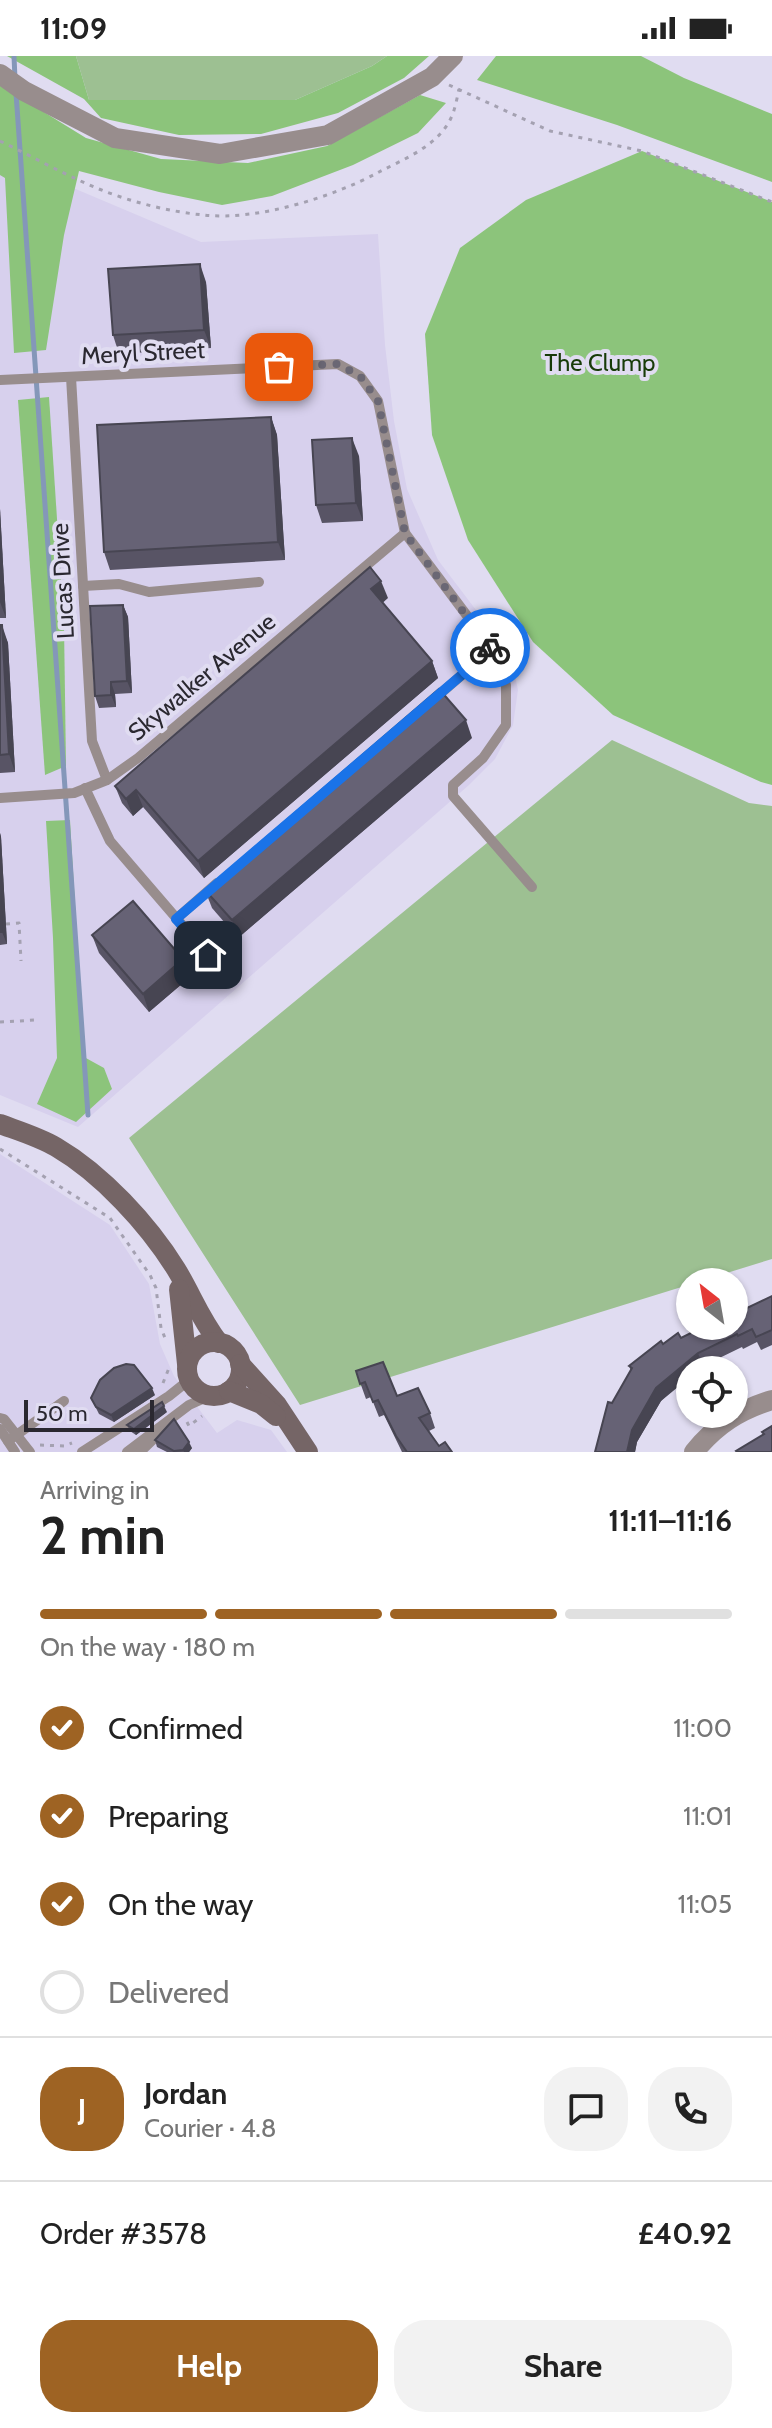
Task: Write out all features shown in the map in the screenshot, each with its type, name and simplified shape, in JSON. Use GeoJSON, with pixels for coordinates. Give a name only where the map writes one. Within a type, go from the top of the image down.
{"type":"FeatureCollection","features":[{"type":"Feature","properties":{"kind":"street"},"geometry":{"type":"LineString","coordinates":[[11,82],[115,138],[220,154],[328,135],[432,77],[453,56]]}},
{"type":"Feature","properties":{"kind":"street"},"geometry":{"type":"LineString","coordinates":[[0,1124],[53,1145],[76,1159],[124,1204],[178,1271],[197,1313],[219,1343],[232,1350],[240,1364],[277,1405],[308,1452]]}},
{"type":"Feature","properties":{"kind":"street"},"geometry":{"type":"LineString","coordinates":[[178,1271],[182,1368],[199,1392],[215,1399],[261,1404],[292,1429]]}},
{"type":"Feature","properties":{"kind":"street"},"geometry":{"type":"LineString","coordinates":[[182,1368],[198,1347],[219,1343]]}},
{"type":"Feature","properties":{"kind":"street"},"geometry":{"type":"LineString","coordinates":[[215,1399],[239,1379],[240,1364]]}},
{"type":"Feature","properties":{"kind":"street"},"geometry":{"type":"LineString","coordinates":[[694,1452],[727,1419],[749,1407],[772,1400]]}},
{"type":"Feature","properties":{"kind":"lane","name":"Meryl Street"},"geometry":{"type":"LineString","coordinates":[[0,380],[338,364],[360,376],[378,401],[405,533]]}},
{"type":"Feature","properties":{"kind":"lane","name":"Lucas Drive"},"geometry":{"type":"LineString","coordinates":[[71,377],[92,741],[107,780]]}},
{"type":"Feature","properties":{"kind":"lane"},"geometry":{"type":"LineString","coordinates":[[405,533],[492,649],[506,685],[506,725],[483,758],[453,785],[453,796],[532,887]]}},
{"type":"Feature","properties":{"kind":"lane","name":"Skywalker Avenue"},"geometry":{"type":"LineString","coordinates":[[0,798],[74,793],[107,780],[138,758],[405,533]]}},
{"type":"Feature","properties":{"kind":"lane"},"geometry":{"type":"LineString","coordinates":[[83,586],[119,584],[149,592],[259,582]]}},
{"type":"Feature","properties":{"kind":"lane"},"geometry":{"type":"LineString","coordinates":[[419,712],[492,649]]}},
{"type":"Feature","properties":{"kind":"lane"},"geometry":{"type":"LineString","coordinates":[[85,788],[110,841],[208,955]]}},
{"type":"Feature","properties":{"kind":"lane"},"geometry":{"type":"LineString","coordinates":[[176,919],[229,873]]}},
{"type":"Feature","properties":{"kind":"lane"},"geometry":{"type":"LineString","coordinates":[[82,1452],[169,1396],[182,1368]]}},
{"type":"Feature","properties":{"kind":"lane"},"geometry":{"type":"LineString","coordinates":[[127,1452],[198,1399],[215,1399]]}},
{"type":"Feature","properties":{"kind":"lane"},"geometry":{"type":"LineString","coordinates":[[12,1439],[64,1401]]}},
{"type":"Feature","properties":{"kind":"lane"},"geometry":{"type":"LineString","coordinates":[[140,1452],[180,1412]]}},
{"type":"Feature","properties":{"kind":"lane"},"geometry":{"type":"LineString","coordinates":[[150,1452],[180,1412]]}},
{"type":"Feature","properties":{"kind":"lane"},"geometry":{"type":"LineString","coordinates":[[0,1418],[12,1439]]}},
{"type":"Feature","properties":{"kind":"lane"},"geometry":{"type":"LineString","coordinates":[[0,1429],[24,1451]]}},
{"type":"Feature","properties":{"kind":"path"},"geometry":{"type":"LineString","coordinates":[[432,77],[550,131],[642,151],[772,202]]}},
{"type":"Feature","properties":{"kind":"path"},"geometry":{"type":"LineString","coordinates":[[0,141],[100,189],[145,203],[206,216],[255,213],[301,202],[364,180],[418,151],[437,137],[451,119],[459,89]]}},
{"type":"Feature","properties":{"kind":"path"},"geometry":{"type":"LineString","coordinates":[[6,924],[19,923],[21,961]]}},
{"type":"Feature","properties":{"kind":"path"},"geometry":{"type":"LineString","coordinates":[[0,1022],[36,1020]]}},
{"type":"Feature","properties":{"kind":"path"},"geometry":{"type":"LineString","coordinates":[[0,1149],[110,1218],[156,1288],[161,1328],[168,1345]]}},
{"type":"Feature","properties":{"kind":"path"},"geometry":{"type":"LineString","coordinates":[[169,1396],[162,1385],[169,1374],[182,1368]]}},
{"type":"Feature","properties":{"kind":"path"},"geometry":{"type":"LineString","coordinates":[[184,1432],[215,1399]]}},
{"type":"Feature","properties":{"kind":"path"},"geometry":{"type":"LineString","coordinates":[[180,1412],[189,1426]]}},
{"type":"Feature","properties":{"kind":"path"},"geometry":{"type":"LineString","coordinates":[[24,1451],[35,1444],[64,1446],[75,1442]]}},
{"type":"Feature","properties":{"kind":"shaded area"},"geometry":{"type":"Polygon","coordinates":[[[0,157],[201,242],[378,234],[385,345],[394,421],[407,489],[438,560],[511,656],[518,690],[513,725],[495,759],[469,785],[78,1127],[0,1095],[0,157]]]}},
{"type":"Feature","properties":{"kind":"shaded area"},"geometry":{"type":"Polygon","coordinates":[[[0,1154],[110,1225],[149,1284],[160,1344],[174,1376],[217,1433],[237,1420],[271,1430],[287,1452],[0,1452],[0,1154]]]}},
{"type":"Feature","properties":{"kind":"green space"},"geometry":{"type":"Polygon","coordinates":[[[7,56],[76,56],[89,100],[295,100],[372,66],[387,56],[429,56],[404,78],[338,113],[261,134],[179,135],[101,118],[84,99],[7,56]]]}},
{"type":"Feature","properties":{"kind":"green space"},"geometry":{"type":"Polygon","coordinates":[[[76,56],[387,56],[372,66],[295,100],[89,100],[76,56]]]}},
{"type":"Feature","properties":{"kind":"green space"},"geometry":{"type":"Polygon","coordinates":[[[496,56],[641,56],[684,78],[772,114],[772,182],[617,125],[477,80],[496,56]]]}},
{"type":"Feature","properties":{"kind":"green space"},"geometry":{"type":"Polygon","coordinates":[[[0,85],[86,138],[161,159],[248,163],[327,146],[420,95],[446,103],[418,133],[353,165],[272,196],[222,205],[79,171],[64,235],[46,350],[14,353],[5,178],[0,175],[0,85]]]}},
{"type":"Feature","properties":{"kind":"green space","name":"The Clump"},"geometry":{"type":"Polygon","coordinates":[[[642,151],[772,202],[772,785],[613,715],[533,642],[468,540],[432,435],[425,334],[460,248],[526,200],[642,151]]]}},
{"type":"Feature","properties":{"kind":"green space"},"geometry":{"type":"Polygon","coordinates":[[[49,397],[64,625],[66,766],[45,775],[18,400],[49,397]]]}},
{"type":"Feature","properties":{"kind":"green space"},"geometry":{"type":"Polygon","coordinates":[[[612,740],[749,803],[772,806],[772,1259],[743,1268],[676,1268],[676,1289],[300,1405],[129,1138],[612,740]]]}},
{"type":"Feature","properties":{"kind":"green space"},"geometry":{"type":"Polygon","coordinates":[[[70,820],[84,1057],[104,1068],[112,1089],[76,1122],[37,1104],[57,1058],[46,821],[70,820]]]}},
{"type":"Feature","properties":{"kind":"building"},"geometry":{"type":"Polygon","coordinates":[[[200,264],[204,330],[113,335],[108,269],[200,264]]]}},
{"type":"Feature","properties":{"kind":"building"},"geometry":{"type":"Polygon","coordinates":[[[271,417],[278,542],[104,552],[97,425],[271,417]]]}},
{"type":"Feature","properties":{"kind":"building"},"geometry":{"type":"Polygon","coordinates":[[[352,438],[356,503],[316,505],[312,440],[352,438]]]}},
{"type":"Feature","properties":{"kind":"building"},"geometry":{"type":"Polygon","coordinates":[[[370,567],[381,581],[371,589],[432,661],[198,861],[136,790],[126,799],[115,786],[370,567]]]}},
{"type":"Feature","properties":{"kind":"building"},"geometry":{"type":"Polygon","coordinates":[[[123,605],[127,681],[111,682],[111,695],[95,696],[90,606],[123,605]]]}},
{"type":"Feature","properties":{"kind":"building"},"geometry":{"type":"Polygon","coordinates":[[[0,625],[9,754],[0,755],[0,625]]]}},
{"type":"Feature","properties":{"kind":"building"},"geometry":{"type":"Polygon","coordinates":[[[439,689],[466,720],[232,920],[205,890],[439,689]]]}},
{"type":"Feature","properties":{"kind":"building"},"geometry":{"type":"Polygon","coordinates":[[[0,890],[2,932],[0,932],[0,890]]]}},
{"type":"Feature","properties":{"kind":"building"},"geometry":{"type":"Polygon","coordinates":[[[133,901],[183,959],[143,994],[92,935],[133,901]]]}},
{"type":"Feature","properties":{"kind":"building"},"geometry":{"type":"Polygon","coordinates":[[[772,1296],[772,1330],[756,1337],[752,1329],[748,1331],[748,1308],[772,1296]]]}},
{"type":"Feature","properties":{"kind":"building"},"geometry":{"type":"Polygon","coordinates":[[[676,1334],[676,1340],[725,1340],[694,1356],[676,1356],[676,1371],[656,1388],[632,1430],[627,1452],[595,1452],[608,1402],[612,1403],[632,1368],[629,1366],[661,1341],[663,1344],[676,1334]]]}},
{"type":"Feature","properties":{"kind":"building"},"geometry":{"type":"Polygon","coordinates":[[[383,1362],[397,1396],[418,1388],[430,1413],[419,1418],[439,1446],[445,1442],[452,1452],[407,1452],[378,1400],[373,1402],[365,1382],[360,1384],[356,1371],[383,1362]]]}},
{"type":"Feature","properties":{"kind":"building"},"geometry":{"type":"Polygon","coordinates":[[[134,1365],[152,1388],[111,1415],[96,1407],[91,1398],[100,1380],[114,1368],[134,1365]]]}},
{"type":"Feature","properties":{"kind":"building"},"geometry":{"type":"Polygon","coordinates":[[[162,1402],[164,1406],[134,1429],[127,1425],[162,1402]]]}},
{"type":"Feature","properties":{"kind":"building"},"geometry":{"type":"Polygon","coordinates":[[[174,1419],[189,1442],[183,1450],[174,1451],[155,1440],[174,1419]]]}},
{"type":"Feature","properties":{"kind":"building"},"geometry":{"type":"Polygon","coordinates":[[[772,1426],[772,1452],[736,1451],[764,1434],[762,1432],[772,1426]]]}},
{"type":"Feature","properties":{"kind":"waterway"},"geometry":{"type":"LineString","coordinates":[[14,56],[15,79]]}},
{"type":"Feature","properties":{"kind":"waterway"},"geometry":{"type":"LineString","coordinates":[[16,93],[88,1115]]}},
{"type":"Feature","properties":{"kind":"way so far"},"geometry":{"type":"LineString","coordinates":[[279,367],[338,364],[360,376],[378,401],[405,533],[490,648]]}},
{"type":"Feature","properties":{"kind":"route"},"geometry":{"type":"LineString","coordinates":[[208,955],[176,919],[490,648]]}}]}
